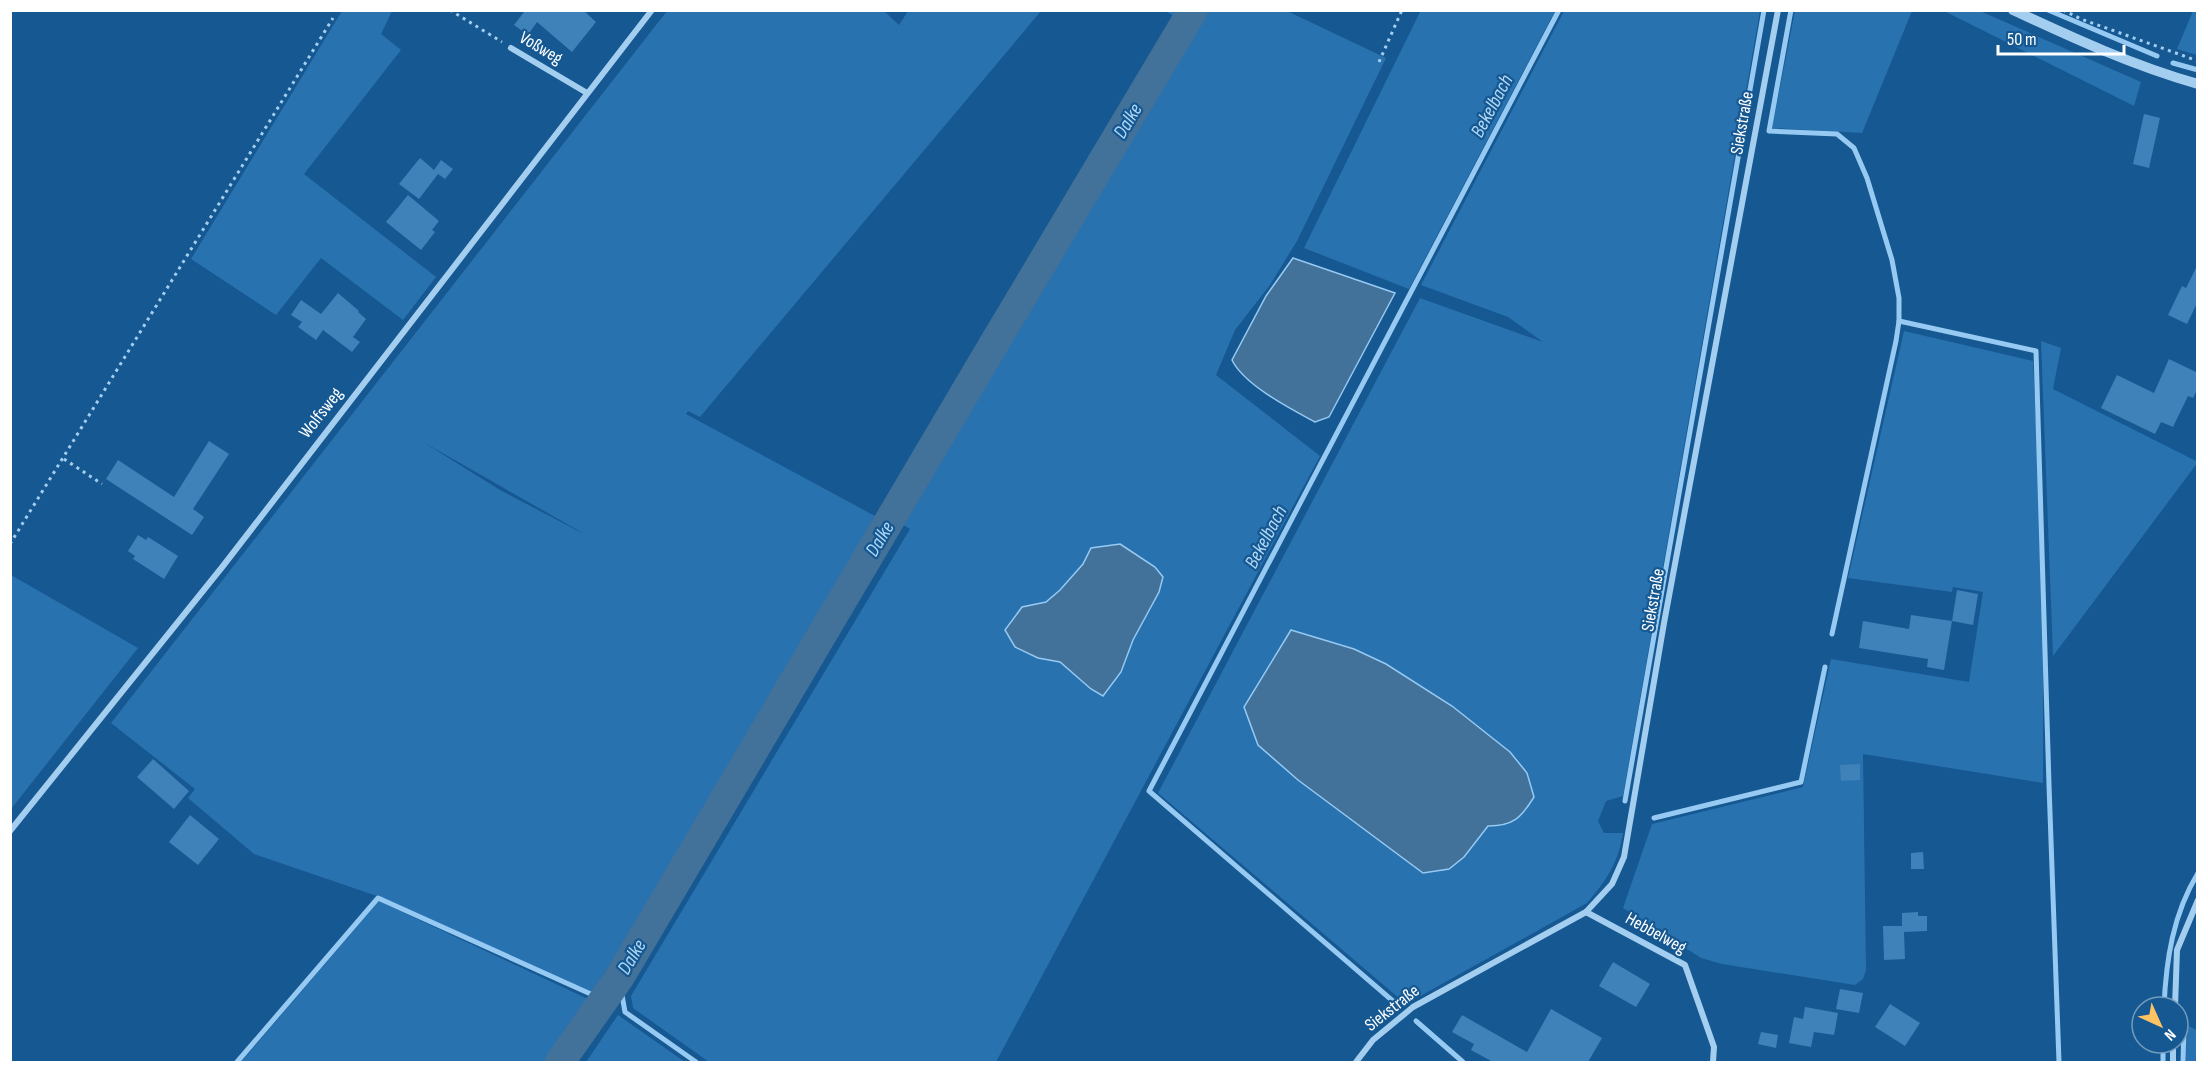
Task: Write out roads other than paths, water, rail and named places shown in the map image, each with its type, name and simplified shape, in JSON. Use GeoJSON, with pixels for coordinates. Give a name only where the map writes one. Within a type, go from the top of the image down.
{"type":"FeatureCollection","features":[{"type":"Feature","properties":{"kind":"street","name":"Wolfsweg"},"geometry":{"type":"LineString","coordinates":[[10,831],[223,566],[652,10]]}},
{"type":"Feature","properties":{"kind":"street","name":"Siekstraße"},"geometry":{"type":"LineString","coordinates":[[1356,1062],[1373,1040],[1413,1007],[1586,912],[1612,884],[1624,857],[1666,613],[1778,10]]}},
{"type":"Feature","properties":{"kind":"street"},"geometry":{"type":"LineString","coordinates":[[2013,10],[2070,37],[2152,70],[2198,84]]}},
{"type":"Feature","properties":{"kind":"street","name":"Voßweg"},"geometry":{"type":"LineString","coordinates":[[512,48],[587,93]]}},
{"type":"Feature","properties":{"kind":"street"},"geometry":{"type":"LineString","coordinates":[[2175,995],[2177,950],[2198,900]]}},
{"type":"Feature","properties":{"kind":"street","name":"Hebbelweg"},"geometry":{"type":"LineString","coordinates":[[1586,912],[1684,965],[1714,1047],[1713,1062]]}},
{"type":"Feature","properties":{"kind":"waterway","name":"Dalke"},"geometry":{"type":"LineString","coordinates":[[560,1062],[619,978],[1193,10]]}},
{"type":"Feature","properties":{"kind":"waterway","name":"Bekelbach"},"geometry":{"type":"LineString","coordinates":[[1394,1002],[1149,791],[1559,10]]}},
{"type":"Feature","properties":{"kind":"waterway"},"geometry":{"type":"LineString","coordinates":[[1625,801],[1764,10]]}},
{"type":"Feature","properties":{"kind":"waterway"},"geometry":{"type":"LineString","coordinates":[[1791,10],[1769,131],[1837,134],[1854,148],[1867,178],[1892,260],[1899,298],[1896,341],[1832,634]]}},
{"type":"Feature","properties":{"kind":"waterway"},"geometry":{"type":"LineString","coordinates":[[2048,10],[2157,56]]}},
{"type":"Feature","properties":{"kind":"waterway"},"geometry":{"type":"LineString","coordinates":[[2173,63],[2198,70]]}},
{"type":"Feature","properties":{"kind":"waterway"},"geometry":{"type":"LineString","coordinates":[[1899,321],[2036,351],[2059,1062]]}},
{"type":"Feature","properties":{"kind":"waterway"},"geometry":{"type":"LineString","coordinates":[[1654,818],[1801,782],[1825,667]]}},
{"type":"Feature","properties":{"kind":"waterway"},"geometry":{"type":"LineString","coordinates":[[2165,995],[2172,938],[2182,905],[2198,873]]}},
{"type":"Feature","properties":{"kind":"waterway"},"geometry":{"type":"LineString","coordinates":[[237,1062],[378,898],[604,1000]]}},
{"type":"Feature","properties":{"kind":"waterway","name":"Bekelbach"},"geometry":{"type":"LineString","coordinates":[[619,978],[625,1012],[696,1062]]}},
{"type":"Feature","properties":{"kind":"waterway","name":"Bekelbach"},"geometry":{"type":"LineString","coordinates":[[1416,1021],[1463,1062]]}},
{"type":"Feature","properties":{"kind":"waterway"},"geometry":{"type":"LineString","coordinates":[[2163,1055],[2163,1062]]}},
{"type":"Feature","properties":{"kind":"waterway"},"geometry":{"type":"LineString","coordinates":[[2183,1055],[2183,1062]]}}]}
